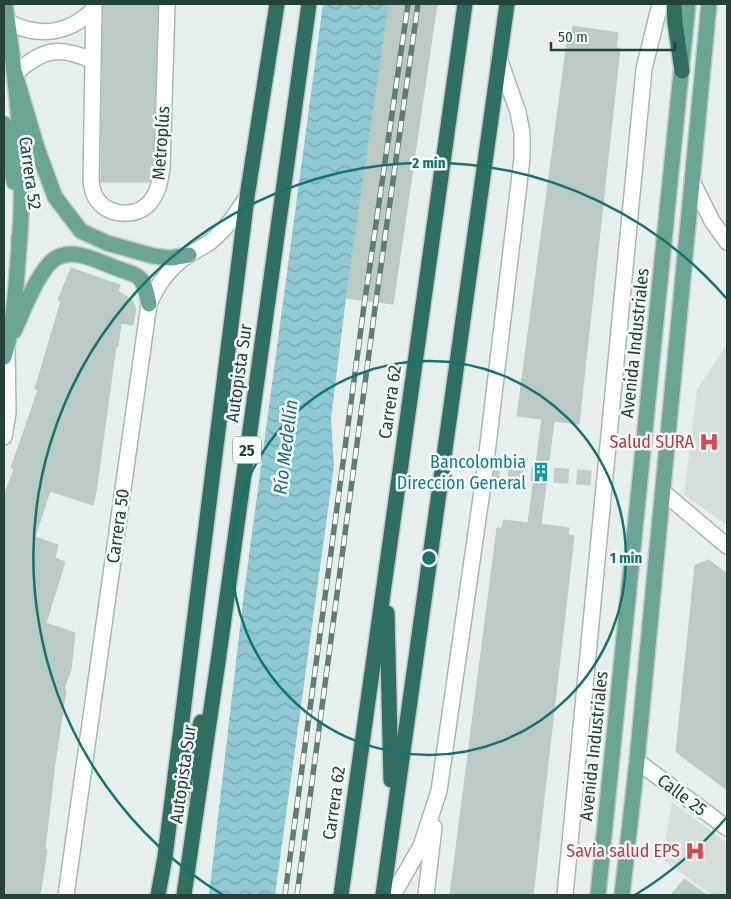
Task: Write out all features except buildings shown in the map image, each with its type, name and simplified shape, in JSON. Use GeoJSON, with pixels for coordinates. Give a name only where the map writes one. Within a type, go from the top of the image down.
{"type":"FeatureCollection","features":[{"type":"Feature","properties":{"kind":"highway","name":"Autopista Sur"},"geometry":{"type":"LineString","coordinates":[[158,895],[165,857],[247,197],[277,4]]}},
{"type":"Feature","properties":{"kind":"highway","name":"Autopista Sur"},"geometry":{"type":"LineString","coordinates":[[184,895],[309,4]]}},
{"type":"Feature","properties":{"kind":"highway","name":"Carrera 62"},"geometry":{"type":"LineString","coordinates":[[340,895],[465,4]]}},
{"type":"Feature","properties":{"kind":"highway"},"geometry":{"type":"LineString","coordinates":[[384,895],[392,826],[507,4]]}},
{"type":"Feature","properties":{"kind":"highway"},"geometry":{"type":"LineString","coordinates":[[674,4],[682,71]]}},
{"type":"Feature","properties":{"kind":"highway"},"geometry":{"type":"LineString","coordinates":[[386,566],[392,826]]}},
{"type":"Feature","properties":{"kind":"highway"},"geometry":{"type":"LineString","coordinates":[[165,857],[219,655]]}},
{"type":"Feature","properties":{"kind":"main road"},"geometry":{"type":"LineString","coordinates":[[5,4],[15,74],[22,157],[22,211],[19,247]]}},
{"type":"Feature","properties":{"kind":"main road","name":"Avenida Industriales"},"geometry":{"type":"LineString","coordinates":[[598,895],[688,4]]}},
{"type":"Feature","properties":{"kind":"main road"},"geometry":{"type":"LineString","coordinates":[[622,895],[637,761],[709,4]]}},
{"type":"Feature","properties":{"kind":"main road"},"geometry":{"type":"LineString","coordinates":[[15,74],[54,197],[81,231],[107,243],[153,256],[171,258],[189,255]]}},
{"type":"Feature","properties":{"kind":"main road","name":"Carrera 52"},"geometry":{"type":"LineString","coordinates":[[4,124],[14,178],[19,247],[6,352]]}},
{"type":"Feature","properties":{"kind":"main road"},"geometry":{"type":"LineString","coordinates":[[6,352],[41,275],[56,258],[66,254],[84,256],[138,276],[146,290],[149,304]]}},
{"type":"Feature","properties":{"kind":"street","name":"Metroplús"},"geometry":{"type":"LineString","coordinates":[[94,6],[92,192],[98,202],[108,209],[120,213],[132,213],[141,210],[151,202],[160,182],[167,4]]}},
{"type":"Feature","properties":{"kind":"street"},"geometry":{"type":"LineString","coordinates":[[564,895],[597,480],[644,69],[660,4]]}},
{"type":"Feature","properties":{"kind":"street"},"geometry":{"type":"LineString","coordinates":[[8,22],[23,30],[65,29],[81,21],[94,6]]}},
{"type":"Feature","properties":{"kind":"street"},"geometry":{"type":"LineString","coordinates":[[15,74],[37,56],[48,52],[60,50],[93,61]]}},
{"type":"Feature","properties":{"kind":"street"},"geometry":{"type":"LineString","coordinates":[[426,895],[485,470],[522,158],[522,133],[518,112],[499,58]]}},
{"type":"Feature","properties":{"kind":"street"},"geometry":{"type":"LineString","coordinates":[[692,181],[712,221],[727,242]]}},
{"type":"Feature","properties":{"kind":"street","name":"Carrera 50"},"geometry":{"type":"LineString","coordinates":[[66,895],[149,304],[164,277],[189,255],[220,233],[232,220],[247,197]]}},
{"type":"Feature","properties":{"kind":"street","name":"Carrera 52"},"geometry":{"type":"LineString","coordinates":[[4,437],[8,413],[6,352]]}},
{"type":"Feature","properties":{"kind":"street"},"geometry":{"type":"LineString","coordinates":[[663,492],[727,546]]}},
{"type":"Feature","properties":{"kind":"street","name":"Calle 25"},"geometry":{"type":"LineString","coordinates":[[637,761],[727,828]]}},
{"type":"Feature","properties":{"kind":"street"},"geometry":{"type":"LineString","coordinates":[[393,895],[421,846],[439,791]]}},
{"type":"Feature","properties":{"kind":"shaded area","name":"Salud SURA"},"geometry":{"type":"Polygon","coordinates":[[[727,344],[727,525],[684,495],[697,390],[727,344]]]}},
{"type":"Feature","properties":{"kind":"shaded area","name":"Savia salud EPS"},"geometry":{"type":"Polygon","coordinates":[[[672,802],[727,843],[727,895],[712,895],[662,859],[672,802]]]}},
{"type":"Feature","properties":{"kind":"water","name":"Río Medellín"},"geometry":{"type":"Polygon","coordinates":[[[323,4],[389,4],[346,298],[331,418],[334,466],[275,895],[209,895],[244,593],[323,4]]]}},
{"type":"Feature","properties":{"kind":"tunnel"},"geometry":{"type":"LineString","coordinates":[[485,470],[591,478]]}},
{"type":"Feature","properties":{"kind":"railway"},"geometry":{"type":"LineString","coordinates":[[285,895],[364,306],[408,4]]}},
{"type":"Feature","properties":{"kind":"railway"},"geometry":{"type":"LineString","coordinates":[[297,895],[375,308],[418,4]]}},
{"type":"Feature","properties":{"kind":"place","name":"Salud SURA"},"geometry":{"type":"Point","coordinates":[709,442]}},
{"type":"Feature","properties":{"kind":"place","name":"Bancolombia Dirección General"},"geometry":{"type":"Point","coordinates":[541,472]}},
{"type":"Feature","properties":{"kind":"place","name":"Savia salud EPS"},"geometry":{"type":"Point","coordinates":[695,851]}}]}
